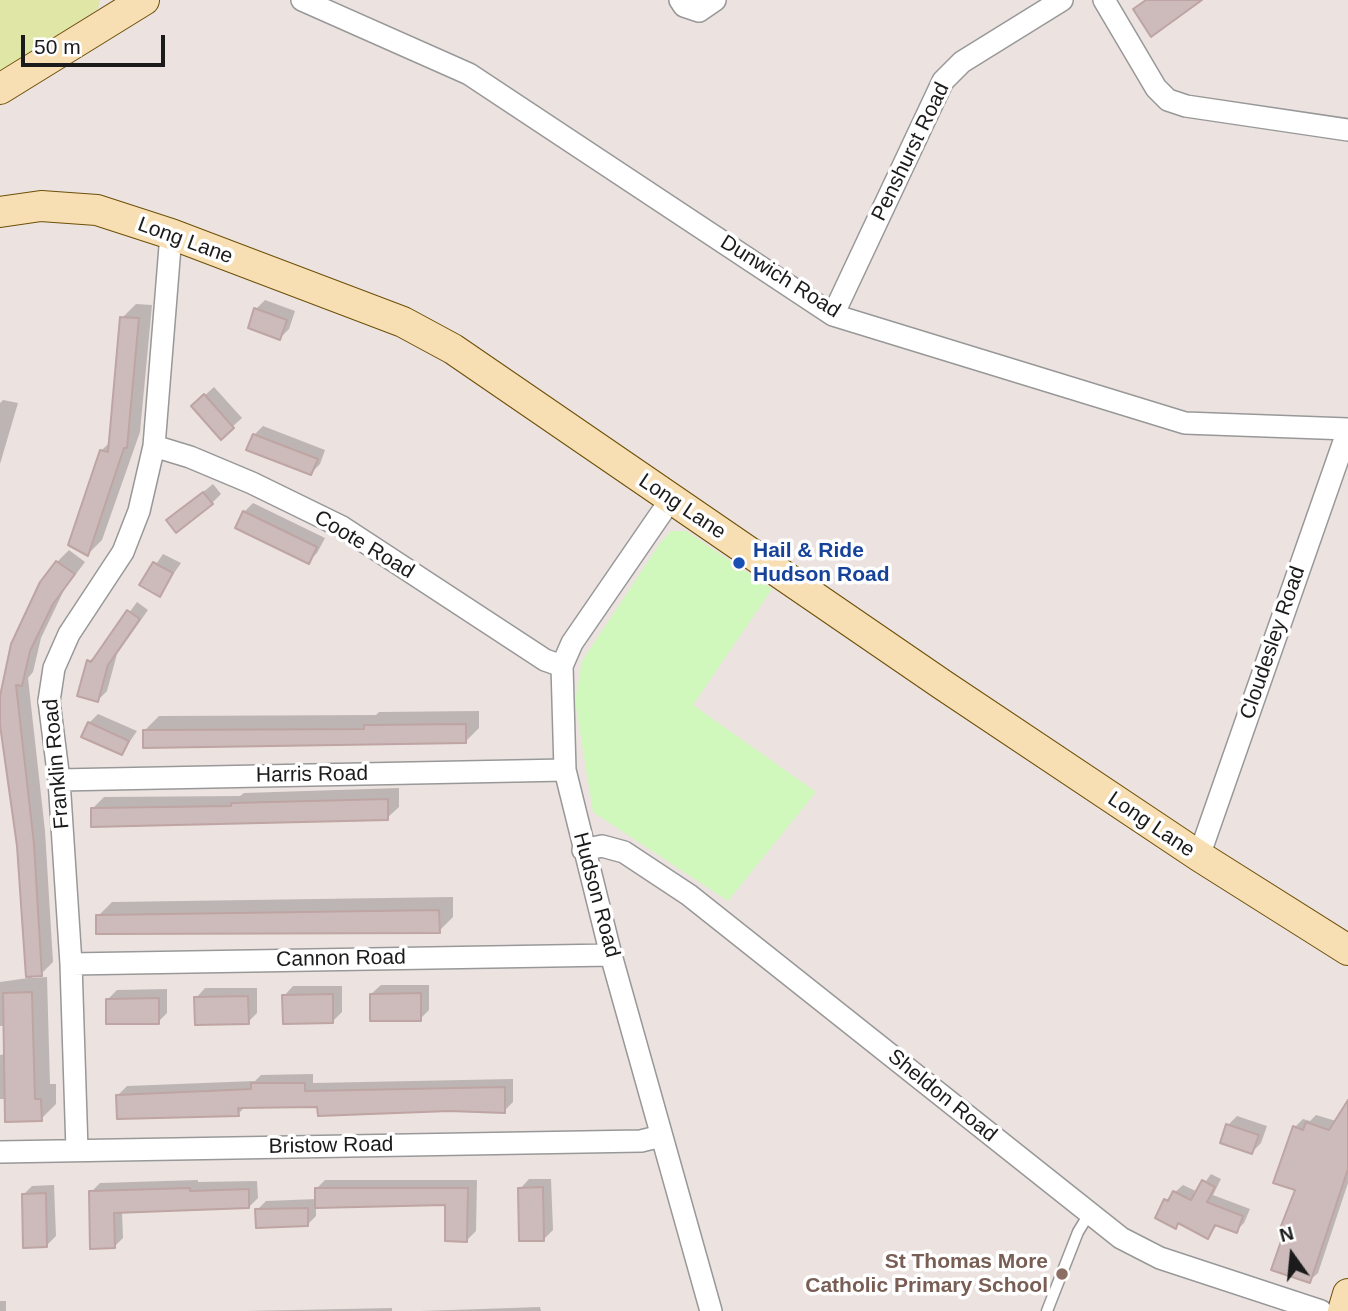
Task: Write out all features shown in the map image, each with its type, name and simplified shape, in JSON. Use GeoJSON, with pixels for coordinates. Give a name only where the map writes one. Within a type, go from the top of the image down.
{"type":"FeatureCollection","features":[{"type":"Feature","properties":{"kind":"street"},"geometry":{"type":"LineString","coordinates":[[0,89],[144,0]]}},
{"type":"Feature","properties":{"kind":"street","name":"Dunwich Road"},"geometry":{"type":"LineString","coordinates":[[302,0],[469,74],[833,315],[1185,423],[1348,430]]}},
{"type":"Feature","properties":{"kind":"street"},"geometry":{"type":"LineString","coordinates":[[680,0],[684,6],[699,11],[715,0]]}},
{"type":"Feature","properties":{"kind":"street","name":"Penshurst Road"},"geometry":{"type":"LineString","coordinates":[[833,315],[943,80],[962,62],[1062,0]]}},
{"type":"Feature","properties":{"kind":"street"},"geometry":{"type":"LineString","coordinates":[[1104,0],[1156,88],[1168,100],[1186,106],[1348,130]]}},
{"type":"Feature","properties":{"kind":"street","name":"Long Lane"},"geometry":{"type":"LineString","coordinates":[[0,212],[41,206],[97,210],[171,234],[414,328],[453,349],[1199,856],[1348,950]]}},
{"type":"Feature","properties":{"kind":"street","name":"Franklin Road"},"geometry":{"type":"LineString","coordinates":[[77,1150],[71,964],[59,780],[49,701],[54,668],[69,634],[123,552],[139,511],[154,446],[171,234]]}},
{"type":"Feature","properties":{"kind":"street","name":"Cloudesley Road"},"geometry":{"type":"LineString","coordinates":[[1199,856],[1348,430]]}},
{"type":"Feature","properties":{"kind":"street","name":"Coote Road"},"geometry":{"type":"LineString","coordinates":[[154,446],[190,457],[252,483],[342,527],[545,660],[562,666]]}},
{"type":"Feature","properties":{"kind":"street","name":"Hudson Road"},"geometry":{"type":"LineString","coordinates":[[671,499],[572,643],[562,666],[565,770],[611,955],[711,1311]]}},
{"type":"Feature","properties":{"kind":"street","name":"Harris Road"},"geometry":{"type":"LineString","coordinates":[[59,780],[565,770]]}},
{"type":"Feature","properties":{"kind":"street","name":"Sheldon Road"},"geometry":{"type":"LineString","coordinates":[[583,850],[602,846],[624,852],[689,895],[1121,1238],[1160,1258],[1321,1311]]}},
{"type":"Feature","properties":{"kind":"street","name":"Cannon Road"},"geometry":{"type":"LineString","coordinates":[[71,964],[611,955]]}},
{"type":"Feature","properties":{"kind":"street","name":"Bristow Road"},"geometry":{"type":"LineString","coordinates":[[0,1152],[641,1141],[661,1136]]}},
{"type":"Feature","properties":{"kind":"street"},"geometry":{"type":"LineString","coordinates":[[1343,1311],[1348,1294]]}},
{"type":"Feature","properties":{"kind":"lane"},"geometry":{"type":"LineString","coordinates":[[1047,1311],[1078,1232],[1089,1214]]}},
{"type":"Feature","properties":{"kind":"green space"},"geometry":{"type":"Polygon","coordinates":[[[0,0],[100,0],[98,9],[0,72],[0,0]]]}},
{"type":"Feature","properties":{"kind":"green space"},"geometry":{"type":"Polygon","coordinates":[[[671,531],[686,531],[772,589],[693,705],[816,792],[728,901],[593,812],[575,701],[582,661],[660,543],[671,531]]]}},
{"type":"Feature","properties":{"kind":"building"},"geometry":{"type":"Polygon","coordinates":[[[1146,0],[1202,0],[1151,37],[1133,9],[1146,0]]]}},
{"type":"Feature","properties":{"kind":"building"},"geometry":{"type":"Polygon","coordinates":[[[254,308],[287,320],[280,340],[248,328],[254,308]]]}},
{"type":"Feature","properties":{"kind":"building"},"geometry":{"type":"Polygon","coordinates":[[[120,317],[139,318],[127,448],[124,448],[88,556],[68,545],[100,450],[108,452],[120,317]]]}},
{"type":"Feature","properties":{"kind":"building"},"geometry":{"type":"Polygon","coordinates":[[[204,394],[234,428],[221,440],[191,406],[204,394]]]}},
{"type":"Feature","properties":{"kind":"building"},"geometry":{"type":"Polygon","coordinates":[[[253,434],[318,459],[311,475],[246,450],[253,434]]]}},
{"type":"Feature","properties":{"kind":"building"},"geometry":{"type":"Polygon","coordinates":[[[203,492],[213,504],[176,533],[166,520],[203,492]]]}},
{"type":"Feature","properties":{"kind":"building"},"geometry":{"type":"Polygon","coordinates":[[[243,511],[317,547],[309,564],[235,528],[243,511]]]}},
{"type":"Feature","properties":{"kind":"building"},"geometry":{"type":"Polygon","coordinates":[[[56,561],[75,574],[53,604],[30,651],[22,686],[16,685],[34,844],[42,976],[26,977],[17,846],[0,725],[0,696],[11,644],[40,582],[56,561]]]}},
{"type":"Feature","properties":{"kind":"building"},"geometry":{"type":"Polygon","coordinates":[[[153,562],[173,573],[160,597],[139,585],[153,562]]]}},
{"type":"Feature","properties":{"kind":"building"},"geometry":{"type":"Polygon","coordinates":[[[127,610],[140,619],[108,665],[98,702],[77,696],[87,660],[91,662],[127,610]]]}},
{"type":"Feature","properties":{"kind":"building"},"geometry":{"type":"Polygon","coordinates":[[[88,722],[129,741],[122,755],[81,737],[88,722]]]}},
{"type":"Feature","properties":{"kind":"building"},"geometry":{"type":"Polygon","coordinates":[[[466,724],[466,743],[143,748],[143,730],[364,729],[364,725],[466,724]]]}},
{"type":"Feature","properties":{"kind":"building"},"geometry":{"type":"Polygon","coordinates":[[[388,799],[388,820],[91,827],[91,808],[231,806],[231,803],[388,799]]]}},
{"type":"Feature","properties":{"kind":"building"},"geometry":{"type":"Polygon","coordinates":[[[439,910],[440,933],[96,934],[96,915],[439,910]]]}},
{"type":"Feature","properties":{"kind":"building"},"geometry":{"type":"Polygon","coordinates":[[[32,992],[35,1099],[41,1099],[42,1121],[5,1122],[3,993],[32,992]]]}},
{"type":"Feature","properties":{"kind":"building"},"geometry":{"type":"Polygon","coordinates":[[[421,993],[421,1021],[370,1021],[370,994],[421,993]]]}},
{"type":"Feature","properties":{"kind":"building"},"geometry":{"type":"Polygon","coordinates":[[[333,994],[333,1023],[283,1024],[282,995],[333,994]]]}},
{"type":"Feature","properties":{"kind":"building"},"geometry":{"type":"Polygon","coordinates":[[[248,996],[249,1024],[195,1025],[194,997],[248,996]]]}},
{"type":"Feature","properties":{"kind":"building"},"geometry":{"type":"Polygon","coordinates":[[[159,998],[159,1024],[106,1024],[106,999],[159,998]]]}},
{"type":"Feature","properties":{"kind":"building"},"geometry":{"type":"Polygon","coordinates":[[[251,1083],[305,1083],[305,1091],[505,1087],[505,1113],[449,1111],[318,1116],[317,1107],[238,1108],[239,1116],[117,1119],[116,1095],[251,1089],[251,1083]]]}},
{"type":"Feature","properties":{"kind":"building"},"geometry":{"type":"Polygon","coordinates":[[[1348,1100],[1348,1169],[1310,1283],[1271,1270],[1286,1227],[1281,1226],[1295,1190],[1273,1183],[1293,1126],[1303,1130],[1306,1122],[1329,1130],[1348,1100]]]}},
{"type":"Feature","properties":{"kind":"building"},"geometry":{"type":"Polygon","coordinates":[[[1226,1124],[1259,1135],[1252,1154],[1220,1143],[1226,1124]]]}},
{"type":"Feature","properties":{"kind":"building"},"geometry":{"type":"Polygon","coordinates":[[[1202,1180],[1215,1187],[1207,1202],[1243,1216],[1237,1233],[1215,1225],[1208,1239],[1178,1223],[1176,1229],[1155,1218],[1164,1199],[1168,1201],[1173,1191],[1191,1200],[1202,1180]]]}},
{"type":"Feature","properties":{"kind":"building"},"geometry":{"type":"Polygon","coordinates":[[[543,1187],[544,1241],[519,1241],[518,1188],[543,1187]]]}},
{"type":"Feature","properties":{"kind":"building"},"geometry":{"type":"Polygon","coordinates":[[[190,1188],[190,1191],[249,1189],[249,1208],[114,1213],[115,1248],[90,1249],[89,1191],[190,1188]]]}},
{"type":"Feature","properties":{"kind":"building"},"geometry":{"type":"Polygon","coordinates":[[[315,1188],[468,1188],[467,1242],[445,1241],[445,1205],[315,1208],[315,1188]]]}},
{"type":"Feature","properties":{"kind":"building"},"geometry":{"type":"Polygon","coordinates":[[[46,1193],[47,1247],[23,1248],[22,1194],[46,1193]]]}},
{"type":"Feature","properties":{"kind":"building"},"geometry":{"type":"Polygon","coordinates":[[[308,1208],[308,1226],[256,1228],[255,1209],[308,1208]]]}},
{"type":"Feature","properties":{"kind":"place","name":"Hail & Ride Hudson Road"},"geometry":{"type":"Point","coordinates":[739,563]}},
{"type":"Feature","properties":{"kind":"place","name":"St Thomas More Catholic Primary School"},"geometry":{"type":"Point","coordinates":[1062,1274]}}]}
